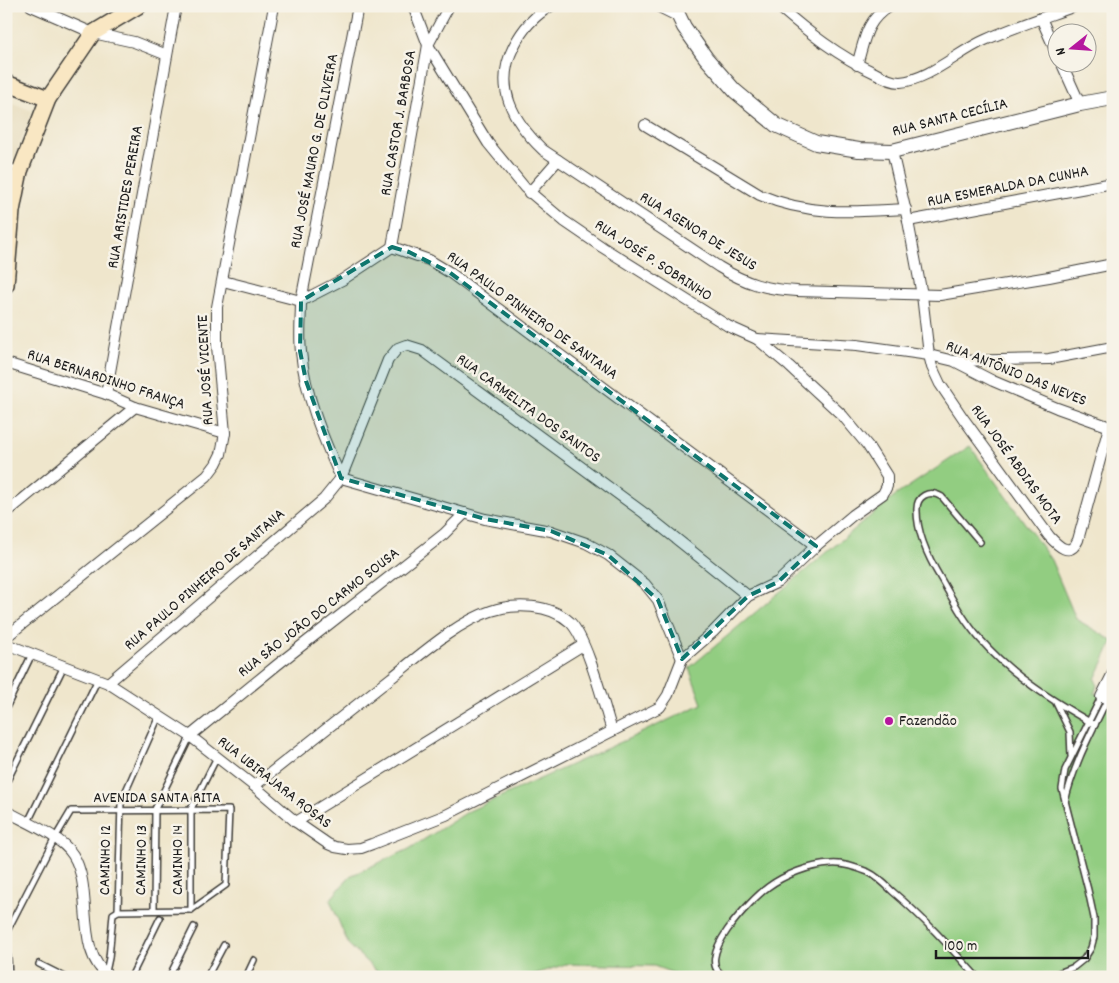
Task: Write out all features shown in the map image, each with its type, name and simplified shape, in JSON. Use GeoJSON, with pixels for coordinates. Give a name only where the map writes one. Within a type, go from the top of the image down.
{"type":"FeatureCollection","features":[{"type":"Feature","properties":{"kind":"main road"},"geometry":{"type":"LineString","coordinates":[[6,284],[12,211],[13,168],[48,99],[93,33],[138,6]]}},
{"type":"Feature","properties":{"kind":"main road"},"geometry":{"type":"LineString","coordinates":[[6,82],[48,99]]}},
{"type":"Feature","properties":{"kind":"street"},"geometry":{"type":"LineString","coordinates":[[31,6],[93,33],[134,42],[167,55]]}},
{"type":"Feature","properties":{"kind":"street","name":"RUA ARISTIDES PEREIRA"},"geometry":{"type":"LineString","coordinates":[[106,394],[176,6]]}},
{"type":"Feature","properties":{"kind":"street","name":"RUA JOSÉ VICENTE"},"geometry":{"type":"LineString","coordinates":[[6,637],[207,476],[221,454],[225,433],[216,320],[274,6]]}},
{"type":"Feature","properties":{"kind":"street","name":"RUA JOSÉ MAURO G. DE OLIVEIRA"},"geometry":{"type":"LineString","coordinates":[[301,301],[358,6]]}},
{"type":"Feature","properties":{"kind":"street","name":"RUA CASTOR J. BARBOSA"},"geometry":{"type":"LineString","coordinates":[[392,247],[428,45],[413,6]]}},
{"type":"Feature","properties":{"kind":"street"},"geometry":{"type":"LineString","coordinates":[[428,45],[449,6]]}},
{"type":"Feature","properties":{"kind":"street","name":"RUA AGENOR DE JESUS"},"geometry":{"type":"LineString","coordinates":[[551,6],[536,17],[518,37],[510,54],[505,72],[508,102],[520,124],[543,150],[748,283],[797,292],[922,296],[970,291],[1113,264]]}},
{"type":"Feature","properties":{"kind":"street"},"geometry":{"type":"LineString","coordinates":[[656,6],[676,11]]}},
{"type":"Feature","properties":{"kind":"street"},"geometry":{"type":"LineString","coordinates":[[778,6],[804,29],[857,65],[899,82],[926,74],[984,40],[1075,6]]}},
{"type":"Feature","properties":{"kind":"street"},"geometry":{"type":"LineString","coordinates":[[857,65],[871,21],[878,13],[889,6]]}},
{"type":"Feature","properties":{"kind":"street","name":"RUA SANTA CECÍLIA"},"geometry":{"type":"LineString","coordinates":[[676,11],[706,58],[735,91],[776,125],[816,143],[859,150],[892,151],[1080,104],[1113,98]]}},
{"type":"Feature","properties":{"kind":"street"},"geometry":{"type":"LineString","coordinates":[[1041,18],[1046,29]]}},
{"type":"Feature","properties":{"kind":"street","name":"RUA JOSÉ P. SOBRINHO"},"geometry":{"type":"LineString","coordinates":[[428,45],[488,143],[510,172],[529,192],[564,221],[602,247],[728,326],[757,339],[803,378],[843,416],[868,446],[887,476],[887,486],[883,494],[853,515],[816,546]]}},
{"type":"Feature","properties":{"kind":"street"},"geometry":{"type":"LineString","coordinates":[[1066,72],[1080,104]]}},
{"type":"Feature","properties":{"kind":"street"},"geometry":{"type":"LineString","coordinates":[[645,125],[760,195],[776,201],[804,209],[820,211],[906,209]]}},
{"type":"Feature","properties":{"kind":"street"},"geometry":{"type":"LineString","coordinates":[[892,151],[906,209],[922,296],[929,355]]}},
{"type":"Feature","properties":{"kind":"street"},"geometry":{"type":"LineString","coordinates":[[529,192],[558,160]]}},
{"type":"Feature","properties":{"kind":"street","name":"RUA ESMERALDA DA CUNHA"},"geometry":{"type":"LineString","coordinates":[[908,221],[1113,183]]}},
{"type":"Feature","properties":{"kind":"street"},"geometry":{"type":"LineString","coordinates":[[223,281],[301,301],[342,280],[392,247]]}},
{"type":"Feature","properties":{"kind":"street","name":"RUA PAULO PINHEIRO DE SANTANA"},"geometry":{"type":"LineString","coordinates":[[392,247],[429,260],[449,272],[816,546]]}},
{"type":"Feature","properties":{"kind":"street"},"geometry":{"type":"LineString","coordinates":[[301,301],[300,351],[306,381],[326,443],[341,478],[465,513],[551,531],[586,543],[608,555],[645,584],[658,600],[682,659],[748,596],[778,582],[816,546]]}},
{"type":"Feature","properties":{"kind":"street","name":"RUA ANTÔNIO DAS NEVES"},"geometry":{"type":"LineString","coordinates":[[757,339],[857,345],[929,355],[954,361],[1002,385],[1057,408],[1111,427]]}},
{"type":"Feature","properties":{"kind":"street","name":"RUA CARMELITA DOS SANTOS"},"geometry":{"type":"LineString","coordinates":[[341,478],[388,360],[398,348],[406,345],[414,347],[422,350],[636,507],[748,596]]}},
{"type":"Feature","properties":{"kind":"street"},"geometry":{"type":"LineString","coordinates":[[954,361],[1049,358],[1113,347]]}},
{"type":"Feature","properties":{"kind":"street","name":"RUA JOSÉ ABDIAS MOTA"},"geometry":{"type":"LineString","coordinates":[[929,355],[938,379],[963,418],[1049,536],[1063,548],[1069,550],[1073,548],[1078,540],[1111,427]]}},
{"type":"Feature","properties":{"kind":"street","name":"RUA BERNARDINHO FRANÇA"},"geometry":{"type":"LineString","coordinates":[[6,363],[106,394],[135,407],[225,433]]}},
{"type":"Feature","properties":{"kind":"street"},"geometry":{"type":"LineString","coordinates":[[6,513],[135,407]]}},
{"type":"Feature","properties":{"kind":"street","name":"RUA PAULO PINHEIRO DE SANTANA"},"geometry":{"type":"LineString","coordinates":[[103,681],[324,499],[341,478]]}},
{"type":"Feature","properties":{"kind":"street","name":"RUA SÃO JOÃO DO CARMO SOUSA"},"geometry":{"type":"LineString","coordinates":[[190,736],[277,664],[444,534],[465,513]]}},
{"type":"Feature","properties":{"kind":"street"},"geometry":{"type":"LineString","coordinates":[[254,786],[426,650],[479,616],[505,607],[518,606],[547,610],[561,616],[574,627],[583,645],[612,731]]}},
{"type":"Feature","properties":{"kind":"street","name":"RUA UBIRAJARA ROSAS"},"geometry":{"type":"LineString","coordinates":[[6,644],[103,681],[190,736],[296,822],[336,847],[347,849],[361,848],[446,815],[660,707],[664,702],[682,659]]}},
{"type":"Feature","properties":{"kind":"street"},"geometry":{"type":"LineString","coordinates":[[296,822],[583,645]]}},
{"type":"Feature","properties":{"kind":"street"},"geometry":{"type":"LineString","coordinates":[[1108,693],[1113,673]]}},
{"type":"Feature","properties":{"kind":"street"},"geometry":{"type":"LineString","coordinates":[[6,812],[55,838],[68,848],[74,856],[80,872],[91,948],[98,965],[108,975]]}},
{"type":"Feature","properties":{"kind":"lane"},"geometry":{"type":"LineString","coordinates":[[980,542],[942,497],[931,492],[919,500],[916,508],[925,548],[960,613],[979,639],[1027,683],[1095,725]]}},
{"type":"Feature","properties":{"kind":"lane"},"geometry":{"type":"LineString","coordinates":[[6,708],[32,654]]}},
{"type":"Feature","properties":{"kind":"lane"},"geometry":{"type":"LineString","coordinates":[[6,783],[64,666]]}},
{"type":"Feature","properties":{"kind":"lane"},"geometry":{"type":"LineString","coordinates":[[28,823],[103,681]]}},
{"type":"Feature","properties":{"kind":"lane"},"geometry":{"type":"LineString","coordinates":[[1048,977],[1074,967],[1084,959],[1091,948],[1094,937],[1094,918],[1062,789],[1063,779],[1071,757],[1088,721],[1108,693]]}},
{"type":"Feature","properties":{"kind":"lane"},"geometry":{"type":"LineString","coordinates":[[1065,802],[1075,770],[1108,693]]}},
{"type":"Feature","properties":{"kind":"lane"},"geometry":{"type":"LineString","coordinates":[[1056,702],[1070,732],[1071,757]]}},
{"type":"Feature","properties":{"kind":"lane","name":"CAMINHO 12"},"geometry":{"type":"LineString","coordinates":[[118,911],[121,802],[159,715]]}},
{"type":"Feature","properties":{"kind":"lane"},"geometry":{"type":"LineString","coordinates":[[156,809],[190,736]]}},
{"type":"Feature","properties":{"kind":"lane"},"geometry":{"type":"LineString","coordinates":[[191,810],[217,757]]}},
{"type":"Feature","properties":{"kind":"lane","name":"CAMINHO 13"},"geometry":{"type":"LineString","coordinates":[[154,910],[156,809]]}},
{"type":"Feature","properties":{"kind":"lane","name":"AVENIDA SANTA RITA"},"geometry":{"type":"LineString","coordinates":[[55,838],[69,813],[73,810],[229,810],[226,885],[191,910]]}},
{"type":"Feature","properties":{"kind":"lane","name":"CAMINHO 14"},"geometry":{"type":"LineString","coordinates":[[191,810],[191,910]]}},
{"type":"Feature","properties":{"kind":"lane"},"geometry":{"type":"LineString","coordinates":[[6,933],[55,838]]}},
{"type":"Feature","properties":{"kind":"lane"},"geometry":{"type":"LineString","coordinates":[[726,977],[719,974],[715,957],[721,940],[731,924],[747,906],[768,886],[785,877],[805,869],[832,864],[852,866],[870,873],[921,916],[977,977]]}},
{"type":"Feature","properties":{"kind":"lane"},"geometry":{"type":"LineString","coordinates":[[108,975],[112,914],[118,911],[191,910]]}},
{"type":"Feature","properties":{"kind":"lane"},"geometry":{"type":"LineString","coordinates":[[131,977],[160,918]]}},
{"type":"Feature","properties":{"kind":"lane"},"geometry":{"type":"LineString","coordinates":[[169,977],[194,927]]}},
{"type":"Feature","properties":{"kind":"lane"},"geometry":{"type":"LineString","coordinates":[[207,977],[224,945]]}},
{"type":"Feature","properties":{"kind":"lane"},"geometry":{"type":"LineString","coordinates":[[6,949],[9,977]]}},
{"type":"Feature","properties":{"kind":"lane"},"geometry":{"type":"LineString","coordinates":[[246,977],[254,960]]}},
{"type":"Feature","properties":{"kind":"lane"},"geometry":{"type":"LineString","coordinates":[[39,964],[65,977]]}},
{"type":"Feature","properties":{"kind":"highlighted area"},"geometry":{"type":"Polygon","coordinates":[[[392,247],[409,252],[449,272],[816,546],[778,582],[748,596],[682,659],[658,600],[608,555],[551,531],[485,519],[341,478],[306,381],[300,351],[301,301],[392,247]]]}},
{"type":"Feature","properties":{"kind":"shaded area"},"geometry":{"type":"Polygon","coordinates":[[[6,100],[32,111],[6,182],[6,100]]]}},
{"type":"Feature","properties":{"kind":"green space","name":"Fazendão"},"geometry":{"type":"Polygon","coordinates":[[[970,446],[1051,560],[1076,619],[1113,641],[1095,679],[1097,684],[1095,693],[1113,703],[1113,977],[684,977],[654,966],[566,964],[526,977],[390,977],[375,970],[348,944],[330,900],[350,876],[409,849],[469,811],[702,704],[689,668],[893,497],[970,446]]]}},
{"type":"Feature","properties":{"kind":"place","name":"Fazendão"},"geometry":{"type":"Point","coordinates":[889,721]}}]}
